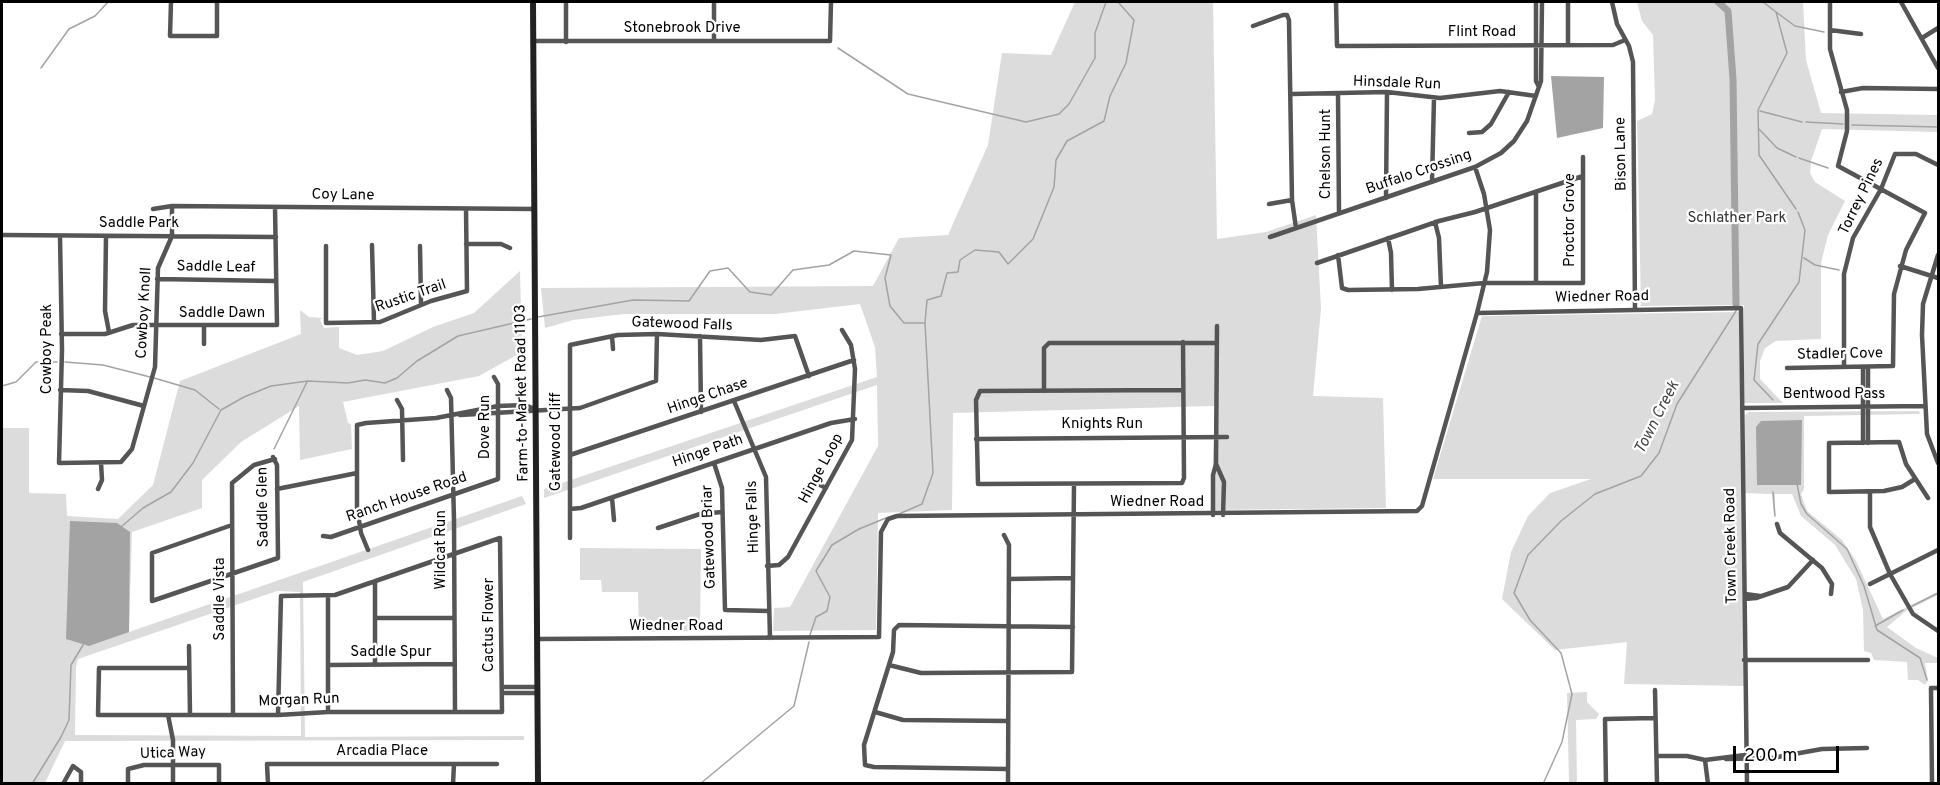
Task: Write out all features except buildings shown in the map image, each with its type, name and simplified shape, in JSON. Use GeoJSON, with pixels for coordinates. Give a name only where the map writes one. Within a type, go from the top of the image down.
{"type":"FeatureCollection","features":[{"type":"Feature","properties":{"kind":"main road","name":"Farm-to-Market Road 1103"},"geometry":{"type":"LineString","coordinates":[[533,2],[538,783]]}},
{"type":"Feature","properties":{"kind":"street"},"geometry":{"type":"LineString","coordinates":[[171,2],[170,36],[217,36],[217,2]]}},
{"type":"Feature","properties":{"kind":"street"},"geometry":{"type":"LineString","coordinates":[[566,2],[566,42]]}},
{"type":"Feature","properties":{"kind":"street"},"geometry":{"type":"LineString","coordinates":[[714,2],[714,41]]}},
{"type":"Feature","properties":{"kind":"street","name":"Stonebrook Drive"},"geometry":{"type":"LineString","coordinates":[[533,42],[831,41],[831,2]]}},
{"type":"Feature","properties":{"kind":"street","name":"Flint Road"},"geometry":{"type":"LineString","coordinates":[[1336,2],[1337,46],[1613,45],[1625,39]]}},
{"type":"Feature","properties":{"kind":"street","name":"Buffalo Crossing"},"geometry":{"type":"LineString","coordinates":[[1536,2],[1540,45]]}},
{"type":"Feature","properties":{"kind":"street","name":"Buffalo Crossing"},"geometry":{"type":"LineString","coordinates":[[1270,237],[1475,167],[1501,153],[1514,141],[1527,121],[1539,87],[1542,2]]}},
{"type":"Feature","properties":{"kind":"street"},"geometry":{"type":"LineString","coordinates":[[1568,2],[1568,44]]}},
{"type":"Feature","properties":{"kind":"street","name":"Bison Lane"},"geometry":{"type":"LineString","coordinates":[[1612,2],[1617,24],[1633,62],[1635,310]]}},
{"type":"Feature","properties":{"kind":"street"},"geometry":{"type":"LineString","coordinates":[[1830,2],[1833,64],[1847,110],[1848,131],[1838,166],[1925,213],[1900,266],[1938,278]]}},
{"type":"Feature","properties":{"kind":"street"},"geometry":{"type":"LineString","coordinates":[[1901,2],[1938,68]]}},
{"type":"Feature","properties":{"kind":"street"},"geometry":{"type":"LineString","coordinates":[[1253,26],[1287,15],[1292,94],[1292,200],[1296,228]]}},
{"type":"Feature","properties":{"kind":"street"},"geometry":{"type":"LineString","coordinates":[[1922,38],[1938,28]]}},
{"type":"Feature","properties":{"kind":"street"},"geometry":{"type":"LineString","coordinates":[[1830,30],[1861,34]]}},
{"type":"Feature","properties":{"kind":"street"},"geometry":{"type":"LineString","coordinates":[[1841,92],[1863,88],[1938,89]]}},
{"type":"Feature","properties":{"kind":"street","name":"Hinsdale Run"},"geometry":{"type":"LineString","coordinates":[[1292,94],[1387,92],[1434,98],[1487,91],[1536,96]]}},
{"type":"Feature","properties":{"kind":"street"},"geometry":{"type":"LineString","coordinates":[[1386,198],[1387,92]]}},
{"type":"Feature","properties":{"kind":"street"},"geometry":{"type":"LineString","coordinates":[[1469,134],[1482,132],[1491,124],[1509,92]]}},
{"type":"Feature","properties":{"kind":"street","name":"Chelson Hunt"},"geometry":{"type":"LineString","coordinates":[[1338,94],[1339,213]]}},
{"type":"Feature","properties":{"kind":"street"},"geometry":{"type":"LineString","coordinates":[[1432,182],[1434,98]]}},
{"type":"Feature","properties":{"kind":"street","name":"Torrey Pines"},"geometry":{"type":"LineString","coordinates":[[1844,367],[1844,293],[1848,253],[1862,220],[1881,189],[1896,154],[1916,154],[1938,165]]}},
{"type":"Feature","properties":{"kind":"street","name":"Proctor Grove"},"geometry":{"type":"LineString","coordinates":[[1536,283],[1583,283],[1583,157]]}},
{"type":"Feature","properties":{"kind":"street"},"geometry":{"type":"LineString","coordinates":[[1475,167],[1487,208],[1489,253],[1477,313]]}},
{"type":"Feature","properties":{"kind":"street"},"geometry":{"type":"LineString","coordinates":[[1317,263],[1435,222],[1487,208],[1583,176]]}},
{"type":"Feature","properties":{"kind":"street"},"geometry":{"type":"LineString","coordinates":[[1338,255],[1342,288],[1392,290],[1484,283],[1536,283],[1536,192]]}},
{"type":"Feature","properties":{"kind":"street"},"geometry":{"type":"LineString","coordinates":[[1269,204],[1292,200]]}},
{"type":"Feature","properties":{"kind":"street","name":"Coy Lane"},"geometry":{"type":"LineString","coordinates":[[153,209],[172,206],[534,209]]}},
{"type":"Feature","properties":{"kind":"street","name":"Cowboy Knoll"},"geometry":{"type":"LineString","coordinates":[[59,463],[121,462],[128,456],[155,367],[157,279],[162,255],[172,236],[172,206]]}},
{"type":"Feature","properties":{"kind":"street"},"geometry":{"type":"LineString","coordinates":[[275,207],[275,281]]}},
{"type":"Feature","properties":{"kind":"street"},"geometry":{"type":"LineString","coordinates":[[466,209],[466,244],[501,244],[510,248]]}},
{"type":"Feature","properties":{"kind":"street"},"geometry":{"type":"LineString","coordinates":[[1435,222],[1439,238],[1441,287]]}},
{"type":"Feature","properties":{"kind":"street","name":"Saddle Park"},"geometry":{"type":"LineString","coordinates":[[2,235],[276,237]]}},
{"type":"Feature","properties":{"kind":"street","name":"Cowboy Peak"},"geometry":{"type":"LineString","coordinates":[[59,463],[60,236]]}},
{"type":"Feature","properties":{"kind":"street"},"geometry":{"type":"LineString","coordinates":[[106,236],[105,311],[109,332]]}},
{"type":"Feature","properties":{"kind":"street"},"geometry":{"type":"LineString","coordinates":[[1388,238],[1392,290]]}},
{"type":"Feature","properties":{"kind":"street","name":"Rustic Trail"},"geometry":{"type":"LineString","coordinates":[[326,246],[326,323],[374,322],[467,291],[466,244]]}},
{"type":"Feature","properties":{"kind":"street"},"geometry":{"type":"LineString","coordinates":[[372,245],[374,322]]}},
{"type":"Feature","properties":{"kind":"street"},"geometry":{"type":"LineString","coordinates":[[420,246],[421,305]]}},
{"type":"Feature","properties":{"kind":"street"},"geometry":{"type":"LineString","coordinates":[[1938,255],[1923,304],[1922,335],[1927,434],[1938,463]]}},
{"type":"Feature","properties":{"kind":"street","name":"Stadler Cove"},"geometry":{"type":"LineString","coordinates":[[1787,368],[1893,366],[1893,294],[1900,266]]}},
{"type":"Feature","properties":{"kind":"street","name":"Saddle Leaf"},"geometry":{"type":"LineString","coordinates":[[157,279],[275,281]]}},
{"type":"Feature","properties":{"kind":"street","name":"Saddle Dawn"},"geometry":{"type":"LineString","coordinates":[[61,334],[109,332],[128,325],[277,325],[275,281]]}},
{"type":"Feature","properties":{"kind":"street","name":"Wiedner Road"},"geometry":{"type":"LineString","coordinates":[[537,639],[879,637],[880,536],[884,525],[892,517],[1223,515],[1408,512],[1420,509],[1477,313],[1741,308]]}},
{"type":"Feature","properties":{"kind":"street","name":"Town Creek Road"},"geometry":{"type":"LineString","coordinates":[[1741,308],[1747,783]]}},
{"type":"Feature","properties":{"kind":"street"},"geometry":{"type":"LineString","coordinates":[[204,326],[204,344]]}},
{"type":"Feature","properties":{"kind":"street"},"geometry":{"type":"LineString","coordinates":[[1213,515],[1213,475],[1216,464],[1217,437],[1215,343],[1217,326]]}},
{"type":"Feature","properties":{"kind":"street","name":"Hinge Loop"},"geometry":{"type":"LineString","coordinates":[[767,566],[779,565],[788,556],[852,440],[855,419],[854,360],[848,335],[842,330]]}},
{"type":"Feature","properties":{"kind":"street"},"geometry":{"type":"LineString","coordinates":[[369,550],[360,527],[357,508],[357,425],[454,415],[580,408],[656,381],[657,334]]}},
{"type":"Feature","properties":{"kind":"street","name":"Gatewood Falls"},"geometry":{"type":"LineString","coordinates":[[570,345],[612,336],[657,334],[762,340],[795,336],[809,375]]}},
{"type":"Feature","properties":{"kind":"street"},"geometry":{"type":"LineString","coordinates":[[612,336],[613,349]]}},
{"type":"Feature","properties":{"kind":"street"},"geometry":{"type":"LineString","coordinates":[[700,336],[701,412]]}},
{"type":"Feature","properties":{"kind":"street"},"geometry":{"type":"LineString","coordinates":[[1183,342],[1185,478],[1179,484],[978,484],[976,399],[980,391],[1183,390]]}},
{"type":"Feature","properties":{"kind":"street"},"geometry":{"type":"LineString","coordinates":[[1044,390],[1044,348],[1049,343],[1215,343]]}},
{"type":"Feature","properties":{"kind":"street","name":"Gatewood Cliff"},"geometry":{"type":"LineString","coordinates":[[570,345],[570,538]]}},
{"type":"Feature","properties":{"kind":"street","name":"Hinge Chase"},"geometry":{"type":"LineString","coordinates":[[570,455],[854,360]]}},
{"type":"Feature","properties":{"kind":"street"},"geometry":{"type":"LineString","coordinates":[[1865,367],[1865,443]]}},
{"type":"Feature","properties":{"kind":"street","name":"Dove Run"},"geometry":{"type":"LineString","coordinates":[[494,377],[498,384],[498,479]]}},
{"type":"Feature","properties":{"kind":"street"},"geometry":{"type":"LineString","coordinates":[[60,390],[87,391],[144,406]]}},
{"type":"Feature","properties":{"kind":"street","name":"Wildcat Run"},"geometry":{"type":"LineString","coordinates":[[447,390],[454,415],[455,711]]}},
{"type":"Feature","properties":{"kind":"street"},"geometry":{"type":"LineString","coordinates":[[397,400],[402,409],[404,421],[403,460]]}},
{"type":"Feature","properties":{"kind":"street","name":"Hinge Falls"},"geometry":{"type":"LineString","coordinates":[[734,401],[766,477],[770,638]]}},
{"type":"Feature","properties":{"kind":"street"},"geometry":{"type":"LineString","coordinates":[[454,415],[498,406],[525,405],[535,409]]}},
{"type":"Feature","properties":{"kind":"street","name":"Bentwood Pass"},"geometry":{"type":"LineString","coordinates":[[1742,408],[1925,406]]}},
{"type":"Feature","properties":{"kind":"street","name":"Hinge Path"},"geometry":{"type":"LineString","coordinates":[[570,509],[581,508],[612,498],[847,418],[855,419]]}},
{"type":"Feature","properties":{"kind":"street","name":"Knights Run"},"geometry":{"type":"LineString","coordinates":[[976,439],[1227,437]]}},
{"type":"Feature","properties":{"kind":"street"},"geometry":{"type":"LineString","coordinates":[[1916,479],[1893,490],[1829,492],[1829,443],[1899,442],[1901,454],[1928,498]]}},
{"type":"Feature","properties":{"kind":"street","name":"Saddle Vista"},"geometry":{"type":"LineString","coordinates":[[233,715],[232,483],[254,465],[274,458]]}},
{"type":"Feature","properties":{"kind":"street","name":"Saddle Glen"},"geometry":{"type":"LineString","coordinates":[[232,573],[278,558],[274,458]]}},
{"type":"Feature","properties":{"kind":"street","name":"Gatewood Briar"},"geometry":{"type":"LineString","coordinates":[[714,463],[722,488],[725,610],[769,611]]}},
{"type":"Feature","properties":{"kind":"street"},"geometry":{"type":"LineString","coordinates":[[98,489],[102,480],[101,464]]}},
{"type":"Feature","properties":{"kind":"street"},"geometry":{"type":"LineString","coordinates":[[1216,464],[1224,482],[1223,515]]}},
{"type":"Feature","properties":{"kind":"street"},"geometry":{"type":"LineString","coordinates":[[277,489],[357,473]]}},
{"type":"Feature","properties":{"kind":"street","name":"Ranch House Road"},"geometry":{"type":"LineString","coordinates":[[323,536],[331,537],[498,479]]}},
{"type":"Feature","properties":{"kind":"street"},"geometry":{"type":"LineString","coordinates":[[812,481],[826,488]]}},
{"type":"Feature","properties":{"kind":"street"},"geometry":{"type":"LineString","coordinates":[[890,665],[921,673],[1072,672],[1074,485]]}},
{"type":"Feature","properties":{"kind":"street"},"geometry":{"type":"LineString","coordinates":[[1870,492],[1870,527],[1890,574],[1913,614],[1938,631]]}},
{"type":"Feature","properties":{"kind":"street"},"geometry":{"type":"LineString","coordinates":[[612,498],[614,520]]}},
{"type":"Feature","properties":{"kind":"street"},"geometry":{"type":"LineString","coordinates":[[658,528],[700,514],[722,512]]}},
{"type":"Feature","properties":{"kind":"street"},"geometry":{"type":"LineString","coordinates":[[1777,524],[1780,533],[1813,560],[1828,577],[1832,584],[1832,594]]}},
{"type":"Feature","properties":{"kind":"street"},"geometry":{"type":"LineString","coordinates":[[232,525],[152,553],[152,601],[232,573]]}},
{"type":"Feature","properties":{"kind":"street"},"geometry":{"type":"LineString","coordinates":[[1004,535],[1009,545],[1008,783]]}},
{"type":"Feature","properties":{"kind":"street","name":"Cactus Flower"},"geometry":{"type":"LineString","coordinates":[[454,554],[500,538],[502,712]]}},
{"type":"Feature","properties":{"kind":"street"},"geometry":{"type":"LineString","coordinates":[[1870,584],[1936,551],[1938,560]]}},
{"type":"Feature","properties":{"kind":"street"},"geometry":{"type":"LineString","coordinates":[[278,715],[280,596],[328,597],[454,554]]}},
{"type":"Feature","properties":{"kind":"street"},"geometry":{"type":"LineString","coordinates":[[1745,596],[1760,596],[1788,587],[1813,560]]}},
{"type":"Feature","properties":{"kind":"street"},"geometry":{"type":"LineString","coordinates":[[1009,579],[1073,578]]}},
{"type":"Feature","properties":{"kind":"street"},"geometry":{"type":"LineString","coordinates":[[375,581],[375,665]]}},
{"type":"Feature","properties":{"kind":"street"},"geometry":{"type":"LineString","coordinates":[[328,597],[328,712]]}},
{"type":"Feature","properties":{"kind":"street"},"geometry":{"type":"LineString","coordinates":[[375,618],[454,618]]}},
{"type":"Feature","properties":{"kind":"street"},"geometry":{"type":"LineString","coordinates":[[1008,769],[868,767],[864,762],[863,750],[890,665],[894,630],[899,626],[1073,627]]}},
{"type":"Feature","properties":{"kind":"street"},"geometry":{"type":"LineString","coordinates":[[189,646],[190,715]]}},
{"type":"Feature","properties":{"kind":"street"},"geometry":{"type":"LineString","coordinates":[[1744,660],[1868,660]]}},
{"type":"Feature","properties":{"kind":"street","name":"Saddle Spur"},"geometry":{"type":"LineString","coordinates":[[328,665],[455,664]]}},
{"type":"Feature","properties":{"kind":"street","name":"Morgan Run"},"geometry":{"type":"LineString","coordinates":[[189,668],[99,668],[98,715],[502,712]]}},
{"type":"Feature","properties":{"kind":"street"},"geometry":{"type":"LineString","coordinates":[[502,687],[537,690]]}},
{"type":"Feature","properties":{"kind":"street"},"geometry":{"type":"LineString","coordinates":[[1932,783],[1931,688],[1938,688]]}},
{"type":"Feature","properties":{"kind":"street"},"geometry":{"type":"LineString","coordinates":[[501,693],[537,690]]}},
{"type":"Feature","properties":{"kind":"street"},"geometry":{"type":"LineString","coordinates":[[1655,690],[1657,783]]}},
{"type":"Feature","properties":{"kind":"street"},"geometry":{"type":"LineString","coordinates":[[874,712],[898,720],[1008,720]]}},
{"type":"Feature","properties":{"kind":"street"},"geometry":{"type":"LineString","coordinates":[[168,715],[173,738],[173,783]]}},
{"type":"Feature","properties":{"kind":"street"},"geometry":{"type":"LineString","coordinates":[[1606,783],[1605,719],[1655,718]]}},
{"type":"Feature","properties":{"kind":"street"},"geometry":{"type":"LineString","coordinates":[[1932,736],[1938,736]]}},
{"type":"Feature","properties":{"kind":"street"},"geometry":{"type":"LineString","coordinates":[[1657,756],[1687,756],[1705,760],[1780,757],[1809,750],[1867,748]]}},
{"type":"Feature","properties":{"kind":"street"},"geometry":{"type":"LineString","coordinates":[[1705,760],[1708,783]]}},
{"type":"Feature","properties":{"kind":"street","name":"Arcadia Place"},"geometry":{"type":"LineString","coordinates":[[268,783],[267,764],[497,764]]}},
{"type":"Feature","properties":{"kind":"street"},"geometry":{"type":"LineString","coordinates":[[453,783],[454,764]]}},
{"type":"Feature","properties":{"kind":"street","name":"Utica Way"},"geometry":{"type":"LineString","coordinates":[[128,783],[128,769],[144,765],[219,765],[219,783]]}},
{"type":"Feature","properties":{"kind":"street"},"geometry":{"type":"LineString","coordinates":[[63,783],[73,766],[79,769],[81,783]]}},
{"type":"Feature","properties":{"kind":"green space"},"geometry":{"type":"Polygon","coordinates":[[[1075,2],[1213,2],[1217,239],[1266,232],[1316,215],[1321,309],[1313,396],[1383,398],[1386,508],[1211,510],[1215,406],[953,413],[952,510],[878,513],[876,630],[773,631],[774,608],[790,607],[878,446],[877,385],[544,498],[544,489],[877,377],[875,347],[860,304],[775,314],[624,314],[573,320],[545,328],[541,288],[873,286],[899,238],[948,235],[988,145],[1002,53],[1051,55],[1075,2]]]}},
{"type":"Feature","properties":{"kind":"green space","name":"Schlather Park"},"geometry":{"type":"Polygon","coordinates":[[[1637,2],[1803,2],[1806,60],[1821,113],[1938,115],[1938,132],[1822,129],[1811,161],[1810,173],[1815,182],[1845,201],[1828,235],[1821,263],[1821,339],[1776,341],[1765,348],[1760,361],[1760,379],[1783,403],[1744,403],[1744,305],[1641,306],[1637,121],[1652,114],[1655,100],[1653,35],[1642,21],[1637,2]]]}},
{"type":"Feature","properties":{"kind":"green space"},"geometry":{"type":"Polygon","coordinates":[[[520,271],[522,352],[479,376],[343,402],[348,423],[351,424],[352,449],[300,460],[299,406],[241,442],[202,480],[202,508],[132,532],[129,632],[522,496],[526,504],[303,582],[305,737],[524,736],[524,740],[65,741],[45,783],[2,784],[2,428],[29,428],[29,493],[66,494],[67,516],[118,519],[153,485],[180,381],[301,334],[300,310],[309,317],[322,318],[320,320],[324,328],[339,327],[339,348],[357,355],[383,351],[433,327],[474,313],[520,271]],[[277,591],[78,659],[75,735],[301,736],[300,592],[277,591]]]}},
{"type":"Feature","properties":{"kind":"green space"},"geometry":{"type":"Polygon","coordinates":[[[1739,312],[1744,686],[1624,684],[1627,642],[1555,650],[1502,599],[1511,552],[1528,516],[1550,493],[1591,479],[1433,479],[1482,316],[1739,312]]]}},
{"type":"Feature","properties":{"kind":"green space"},"geometry":{"type":"Polygon","coordinates":[[[1919,411],[1920,414],[1804,416],[1804,489],[1801,494],[1807,511],[1842,540],[1856,561],[1883,619],[1938,592],[1938,595],[1906,611],[1887,627],[1916,648],[1938,658],[1938,663],[1925,663],[1928,680],[1925,685],[1918,680],[1908,680],[1907,662],[1874,660],[1871,653],[1864,651],[1863,610],[1856,579],[1835,545],[1801,516],[1792,494],[1775,494],[1774,516],[1772,494],[1744,493],[1745,415],[1749,412],[1919,411]]]}},
{"type":"Feature","properties":{"kind":"green space"},"geometry":{"type":"Polygon","coordinates":[[[580,548],[701,549],[700,631],[639,632],[638,592],[602,592],[601,580],[580,580],[580,548]]]}},
{"type":"Feature","properties":{"kind":"green space"},"geometry":{"type":"Polygon","coordinates":[[[1587,692],[1587,702],[1599,714],[1596,719],[1576,720],[1577,783],[1569,783],[1567,693],[1587,692]]]}},
{"type":"Feature","properties":{"kind":"shaded area"},"geometry":{"type":"Polygon","coordinates":[[[1551,76],[1604,77],[1603,128],[1557,138],[1551,76]]]}},
{"type":"Feature","properties":{"kind":"shaded area"},"geometry":{"type":"Polygon","coordinates":[[[1802,420],[1801,485],[1757,485],[1756,427],[1761,421],[1802,420]]]}},
{"type":"Feature","properties":{"kind":"shaded area"},"geometry":{"type":"Polygon","coordinates":[[[70,521],[117,523],[130,532],[129,632],[89,646],[66,639],[70,521]]]}},
{"type":"Feature","properties":{"kind":"waterway"},"geometry":{"type":"LineString","coordinates":[[41,68],[69,29],[95,16],[108,2]]}},
{"type":"Feature","properties":{"kind":"waterway"},"geometry":{"type":"LineString","coordinates":[[838,48],[908,94],[1026,122],[1059,114],[1069,104],[1095,58],[1095,33],[1106,2]]}},
{"type":"Feature","properties":{"kind":"waterway"},"geometry":{"type":"LineString","coordinates":[[899,514],[922,504],[933,473],[925,323],[927,300],[941,296],[947,273],[958,272],[960,260],[975,250],[999,252],[1008,264],[1033,239],[1054,187],[1056,160],[1067,141],[1104,121],[1110,96],[1126,63],[1134,20],[1118,2]]}},
{"type":"Feature","properties":{"kind":"waterway","name":"Town Creek"},"geometry":{"type":"LineString","coordinates":[[1718,2],[1728,11],[1733,79],[1736,304]]}},
{"type":"Feature","properties":{"kind":"waterway"},"geometry":{"type":"LineString","coordinates":[[1763,2],[1776,12],[1787,53],[1758,110],[1759,155],[1796,209]]}},
{"type":"Feature","properties":{"kind":"waterway"},"geometry":{"type":"LineString","coordinates":[[1776,12],[1795,26],[1824,32]]}},
{"type":"Feature","properties":{"kind":"waterway"},"geometry":{"type":"LineString","coordinates":[[1760,111],[1802,122]]}},
{"type":"Feature","properties":{"kind":"waterway"},"geometry":{"type":"LineString","coordinates":[[1806,122],[1843,124]]}},
{"type":"Feature","properties":{"kind":"waterway"},"geometry":{"type":"LineString","coordinates":[[1852,125],[1938,127]]}},
{"type":"Feature","properties":{"kind":"waterway"},"geometry":{"type":"LineString","coordinates":[[1759,129],[1777,148],[1796,157]]}},
{"type":"Feature","properties":{"kind":"waterway"},"geometry":{"type":"LineString","coordinates":[[1799,158],[1828,168]]}},
{"type":"Feature","properties":{"kind":"waterway"},"geometry":{"type":"LineString","coordinates":[[1773,400],[1754,380],[1758,344],[1799,282],[1805,230],[1798,212]]}},
{"type":"Feature","properties":{"kind":"waterway"},"geometry":{"type":"LineString","coordinates":[[538,317],[633,300],[689,301],[710,271],[728,268],[750,292],[771,295],[793,270],[829,265],[854,251],[891,255],[885,278],[890,306],[904,323],[925,323]]}},
{"type":"Feature","properties":{"kind":"waterway"},"geometry":{"type":"LineString","coordinates":[[1804,258],[1815,265],[1839,270]]}},
{"type":"Feature","properties":{"kind":"waterway","name":"Town Creek"},"geometry":{"type":"LineString","coordinates":[[1543,784],[1562,742],[1572,694],[1561,653],[1530,620],[1514,593],[1528,555],[1561,521],[1595,494],[1641,476],[1659,453],[1677,404],[1736,311]]}},
{"type":"Feature","properties":{"kind":"waterway"},"geometry":{"type":"LineString","coordinates":[[121,527],[143,508],[171,492],[193,463],[221,410],[244,397],[271,386],[308,381],[348,383],[365,380],[385,383],[397,378],[417,361],[458,336],[531,319]]}},
{"type":"Feature","properties":{"kind":"waterway"},"geometry":{"type":"LineString","coordinates":[[2,386],[16,382],[36,362],[57,362]]}},
{"type":"Feature","properties":{"kind":"waterway"},"geometry":{"type":"LineString","coordinates":[[65,362],[103,365],[150,377]]}},
{"type":"Feature","properties":{"kind":"waterway"},"geometry":{"type":"LineString","coordinates":[[154,378],[195,390],[219,409]]}},
{"type":"Feature","properties":{"kind":"waterway"},"geometry":{"type":"LineString","coordinates":[[274,449],[307,382]]}},
{"type":"Feature","properties":{"kind":"waterway"},"geometry":{"type":"LineString","coordinates":[[1797,484],[1801,504],[1807,514],[1847,549],[1864,586],[1877,630],[1920,658],[1927,680]]}},
{"type":"Feature","properties":{"kind":"waterway"},"geometry":{"type":"LineString","coordinates":[[1773,492],[1775,516]]}},
{"type":"Feature","properties":{"kind":"waterway"},"geometry":{"type":"LineString","coordinates":[[810,635],[816,617],[827,611],[830,597],[816,571],[832,545],[859,529],[886,518]]}},
{"type":"Feature","properties":{"kind":"waterway"},"geometry":{"type":"LineString","coordinates":[[1912,606],[1938,593]]}},
{"type":"Feature","properties":{"kind":"waterway"},"geometry":{"type":"LineString","coordinates":[[1875,626],[1903,610]]}},
{"type":"Feature","properties":{"kind":"waterway"},"geometry":{"type":"LineString","coordinates":[[700,784],[794,706],[809,642]]}},
{"type":"Feature","properties":{"kind":"waterway"},"geometry":{"type":"LineString","coordinates":[[32,784],[69,720],[71,665],[83,645]]}}]}
